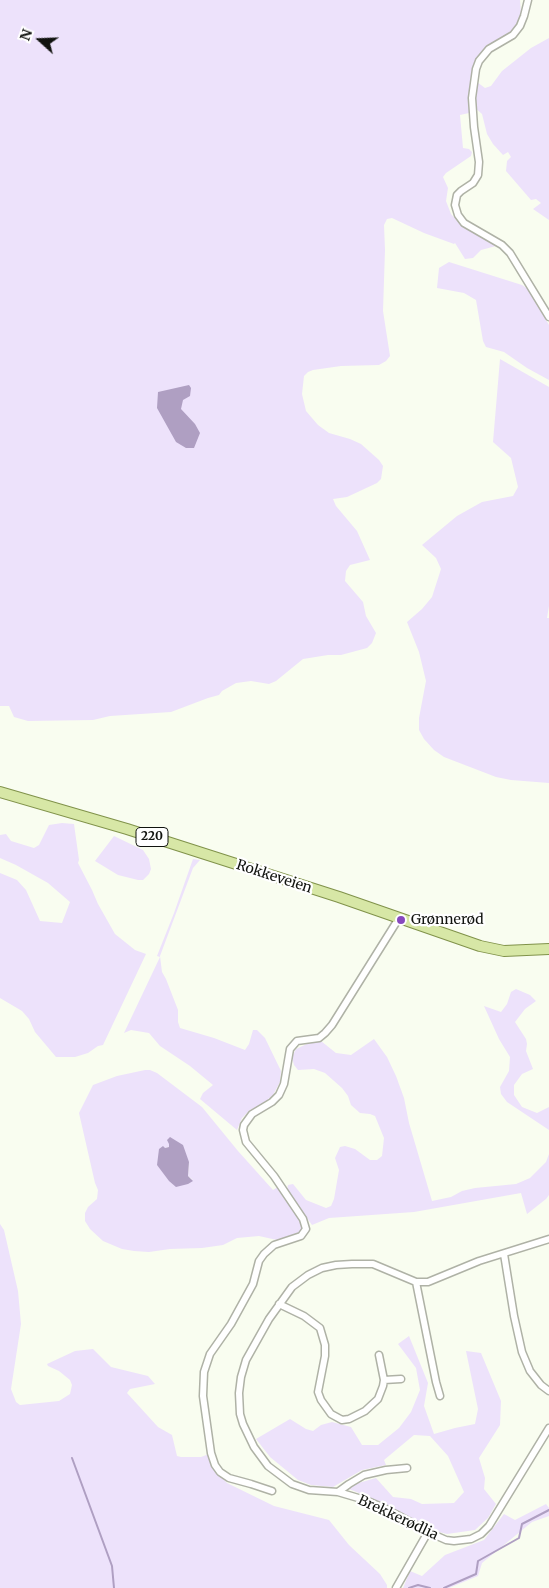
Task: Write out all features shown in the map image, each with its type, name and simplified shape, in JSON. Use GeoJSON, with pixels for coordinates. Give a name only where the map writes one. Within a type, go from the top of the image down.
{"type":"FeatureCollection","features":[{"type":"Feature","properties":{"kind":"main road","name":"Rokkeveien"},"geometry":{"type":"LineString","coordinates":[[0,792],[127,829],[492,949],[523,951],[549,949]]}},
{"type":"Feature","properties":{"kind":"street"},"geometry":{"type":"LineString","coordinates":[[528,0],[520,26],[513,35],[489,49],[479,61],[476,69],[472,98],[479,162],[478,175],[473,183],[460,190],[455,205],[464,223],[502,245],[510,253],[549,317]]}},
{"type":"Feature","properties":{"kind":"street"},"geometry":{"type":"LineString","coordinates":[[272,1491],[230,1478],[220,1472],[215,1465],[211,1453],[203,1396],[204,1372],[210,1354],[231,1324],[253,1284],[259,1261],[274,1245],[301,1236],[306,1229],[303,1219],[274,1176],[246,1142],[243,1130],[244,1125],[252,1114],[272,1102],[279,1095],[284,1084],[290,1049],[297,1041],[319,1038],[332,1025],[399,918]]}},
{"type":"Feature","properties":{"kind":"street"},"geometry":{"type":"LineString","coordinates":[[440,1396],[416,1282],[428,1282],[454,1270],[549,1239]]}},
{"type":"Feature","properties":{"kind":"street"},"geometry":{"type":"LineString","coordinates":[[504,1254],[522,1352],[530,1371],[541,1385],[549,1391]]}},
{"type":"Feature","properties":{"kind":"street","name":"Brekkerødlia"},"geometry":{"type":"LineString","coordinates":[[416,1282],[373,1264],[352,1264],[322,1268],[308,1275],[292,1287],[269,1319],[246,1360],[241,1377],[239,1393],[240,1414],[243,1424],[254,1448],[268,1466],[292,1484],[309,1490],[338,1492],[365,1500],[446,1540],[470,1539],[481,1534],[489,1526],[549,1428]]}},
{"type":"Feature","properties":{"kind":"street"},"geometry":{"type":"LineString","coordinates":[[279,1304],[304,1316],[320,1328],[325,1345],[325,1356],[318,1392],[321,1400],[332,1414],[342,1420],[349,1419],[365,1411],[378,1398],[384,1380],[379,1355]]}},
{"type":"Feature","properties":{"kind":"street"},"geometry":{"type":"LineString","coordinates":[[384,1380],[401,1379]]}},
{"type":"Feature","properties":{"kind":"street","name":"Brekkerødlia"},"geometry":{"type":"LineString","coordinates":[[338,1492],[364,1475],[407,1468]]}},
{"type":"Feature","properties":{"kind":"street"},"geometry":{"type":"LineString","coordinates":[[396,1588],[428,1532]]}},
{"type":"Feature","properties":{"kind":"shaded area"},"geometry":{"type":"Polygon","coordinates":[[[0,0],[520,0],[521,15],[514,29],[504,37],[487,45],[477,57],[472,70],[469,113],[460,115],[463,148],[469,149],[472,152],[471,156],[443,177],[448,188],[446,201],[451,214],[461,225],[496,246],[481,250],[473,258],[465,259],[455,243],[424,233],[392,218],[387,219],[384,225],[383,311],[390,356],[379,365],[341,366],[313,370],[304,376],[302,394],[306,411],[318,425],[329,433],[361,444],[383,466],[381,479],[377,483],[347,497],[333,499],[336,506],[357,531],[370,560],[350,565],[346,571],[345,581],[363,602],[366,616],[376,633],[372,643],[367,648],[341,655],[303,659],[276,681],[269,684],[251,681],[236,683],[222,691],[219,695],[171,712],[110,716],[93,720],[28,721],[14,717],[9,706],[0,706],[0,0]]]}},
{"type":"Feature","properties":{"kind":"shaded area"},"geometry":{"type":"Polygon","coordinates":[[[549,38],[549,220],[533,209],[541,203],[536,199],[531,200],[506,171],[507,161],[511,157],[508,152],[503,155],[493,144],[487,134],[482,114],[474,107],[477,82],[485,88],[491,86],[502,71],[531,48],[549,38]]]}},
{"type":"Feature","properties":{"kind":"shaded area"},"geometry":{"type":"Polygon","coordinates":[[[449,262],[522,285],[528,289],[549,325],[549,380],[504,352],[486,347],[483,341],[476,300],[464,293],[437,288],[439,268],[449,262]]]}},
{"type":"Feature","properties":{"kind":"shaded area"},"geometry":{"type":"Polygon","coordinates":[[[500,359],[549,387],[549,606],[547,618],[549,618],[549,783],[496,777],[444,757],[434,750],[419,730],[419,718],[426,681],[419,652],[407,622],[432,597],[441,569],[436,558],[422,545],[457,516],[482,502],[513,496],[518,487],[511,458],[493,442],[500,359]]]}},
{"type":"Feature","properties":{"kind":"shaded area"},"geometry":{"type":"Polygon","coordinates":[[[189,385],[191,388],[190,396],[183,400],[181,409],[195,424],[200,433],[194,448],[186,448],[176,442],[157,408],[158,392],[189,385]]]}},
{"type":"Feature","properties":{"kind":"shaded area"},"geometry":{"type":"Polygon","coordinates":[[[74,824],[78,863],[115,934],[135,950],[146,954],[103,1045],[75,1057],[56,1057],[35,1032],[29,1019],[22,1011],[0,998],[0,873],[17,880],[26,890],[40,921],[62,923],[70,902],[48,883],[0,858],[0,835],[6,834],[11,841],[34,848],[39,845],[49,825],[74,824]]]}},
{"type":"Feature","properties":{"kind":"shaded area"},"geometry":{"type":"Polygon","coordinates":[[[114,836],[143,850],[149,859],[151,869],[143,880],[118,875],[95,861],[114,836]]]}},
{"type":"Feature","properties":{"kind":"shaded area"},"geometry":{"type":"Polygon","coordinates":[[[193,859],[200,860],[193,868],[160,956],[162,972],[178,1010],[180,1028],[245,1050],[253,1030],[257,1030],[265,1038],[281,1071],[280,1082],[273,1095],[264,1103],[250,1110],[242,1118],[237,1130],[200,1099],[203,1093],[213,1085],[190,1066],[160,1046],[149,1033],[131,1030],[124,1033],[160,957],[157,956],[193,859]]]}},
{"type":"Feature","properties":{"kind":"shaded area"},"geometry":{"type":"Polygon","coordinates":[[[516,989],[530,995],[536,1001],[525,1009],[515,1022],[526,1039],[526,1051],[533,1069],[522,1074],[514,1085],[514,1095],[522,1107],[537,1113],[549,1107],[549,1130],[507,1102],[501,1094],[500,1087],[509,1071],[510,1057],[499,1039],[484,1006],[501,1012],[507,1004],[511,992],[516,989]]]}},
{"type":"Feature","properties":{"kind":"shaded area"},"geometry":{"type":"Polygon","coordinates":[[[374,1039],[387,1057],[404,1098],[409,1123],[432,1201],[451,1197],[462,1191],[475,1188],[516,1184],[530,1178],[546,1162],[549,1154],[549,1195],[546,1199],[527,1214],[521,1193],[414,1212],[329,1218],[312,1225],[287,1190],[288,1185],[293,1184],[306,1200],[326,1208],[331,1206],[339,1170],[335,1158],[340,1147],[345,1146],[355,1149],[370,1160],[377,1160],[382,1156],[384,1138],[375,1116],[360,1113],[351,1105],[348,1096],[342,1088],[325,1073],[314,1069],[298,1070],[294,1065],[292,1057],[296,1049],[309,1043],[321,1041],[336,1053],[351,1055],[374,1039]]]}},
{"type":"Feature","properties":{"kind":"shaded area"},"geometry":{"type":"Polygon","coordinates":[[[150,1070],[157,1073],[202,1107],[273,1190],[278,1187],[302,1222],[302,1228],[298,1233],[277,1240],[259,1236],[237,1238],[223,1245],[149,1252],[122,1249],[103,1241],[90,1229],[85,1221],[85,1213],[88,1207],[97,1199],[98,1190],[79,1113],[93,1085],[117,1076],[150,1070]],[[169,1144],[157,1165],[193,1180],[188,1176],[189,1162],[169,1144]]]}},
{"type":"Feature","properties":{"kind":"shaded area"},"geometry":{"type":"Polygon","coordinates":[[[170,1137],[183,1145],[189,1162],[188,1176],[193,1181],[176,1187],[157,1165],[159,1149],[163,1146],[165,1148],[169,1147],[167,1140],[170,1137]]]}},
{"type":"Feature","properties":{"kind":"shaded area"},"geometry":{"type":"Polygon","coordinates":[[[0,1224],[4,1230],[18,1291],[21,1324],[11,1389],[16,1402],[20,1405],[59,1401],[70,1394],[72,1385],[70,1380],[47,1364],[75,1351],[93,1349],[111,1367],[148,1376],[155,1384],[130,1389],[127,1393],[158,1427],[172,1435],[177,1456],[201,1457],[209,1454],[214,1469],[227,1483],[274,1506],[329,1520],[349,1545],[380,1574],[387,1588],[0,1588],[0,1224]]]}},
{"type":"Feature","properties":{"kind":"shaded area"},"geometry":{"type":"Polygon","coordinates":[[[409,1336],[428,1383],[424,1406],[434,1434],[475,1424],[478,1409],[466,1351],[481,1353],[501,1401],[500,1425],[479,1458],[485,1478],[484,1489],[496,1504],[488,1518],[475,1530],[447,1534],[435,1531],[381,1502],[349,1489],[355,1484],[376,1478],[393,1497],[411,1499],[422,1504],[454,1503],[464,1492],[448,1456],[430,1436],[414,1435],[384,1460],[386,1465],[362,1470],[333,1487],[311,1485],[298,1480],[270,1457],[256,1439],[290,1419],[313,1431],[321,1425],[332,1422],[351,1427],[362,1445],[378,1445],[399,1428],[411,1412],[420,1390],[416,1368],[398,1344],[409,1336]]]}},
{"type":"Feature","properties":{"kind":"shaded area"},"geometry":{"type":"Polygon","coordinates":[[[546,1504],[549,1508],[549,1516],[532,1522],[482,1563],[478,1576],[449,1588],[403,1588],[410,1571],[422,1576],[445,1555],[484,1540],[504,1514],[515,1520],[546,1504]]]}},
{"type":"Feature","properties":{"kind":"waterway"},"geometry":{"type":"LineString","coordinates":[[72,1458],[112,1566],[114,1588]]}},
{"type":"Feature","properties":{"kind":"waterway"},"geometry":{"type":"LineString","coordinates":[[444,1588],[476,1574],[478,1561],[519,1538],[522,1524],[549,1510]]}},
{"type":"Feature","properties":{"kind":"waterway"},"geometry":{"type":"LineString","coordinates":[[409,1588],[418,1585],[430,1588]]}},
{"type":"Feature","properties":{"kind":"place","name":"Grønnerød"},"geometry":{"type":"Point","coordinates":[401,920]}}]}
